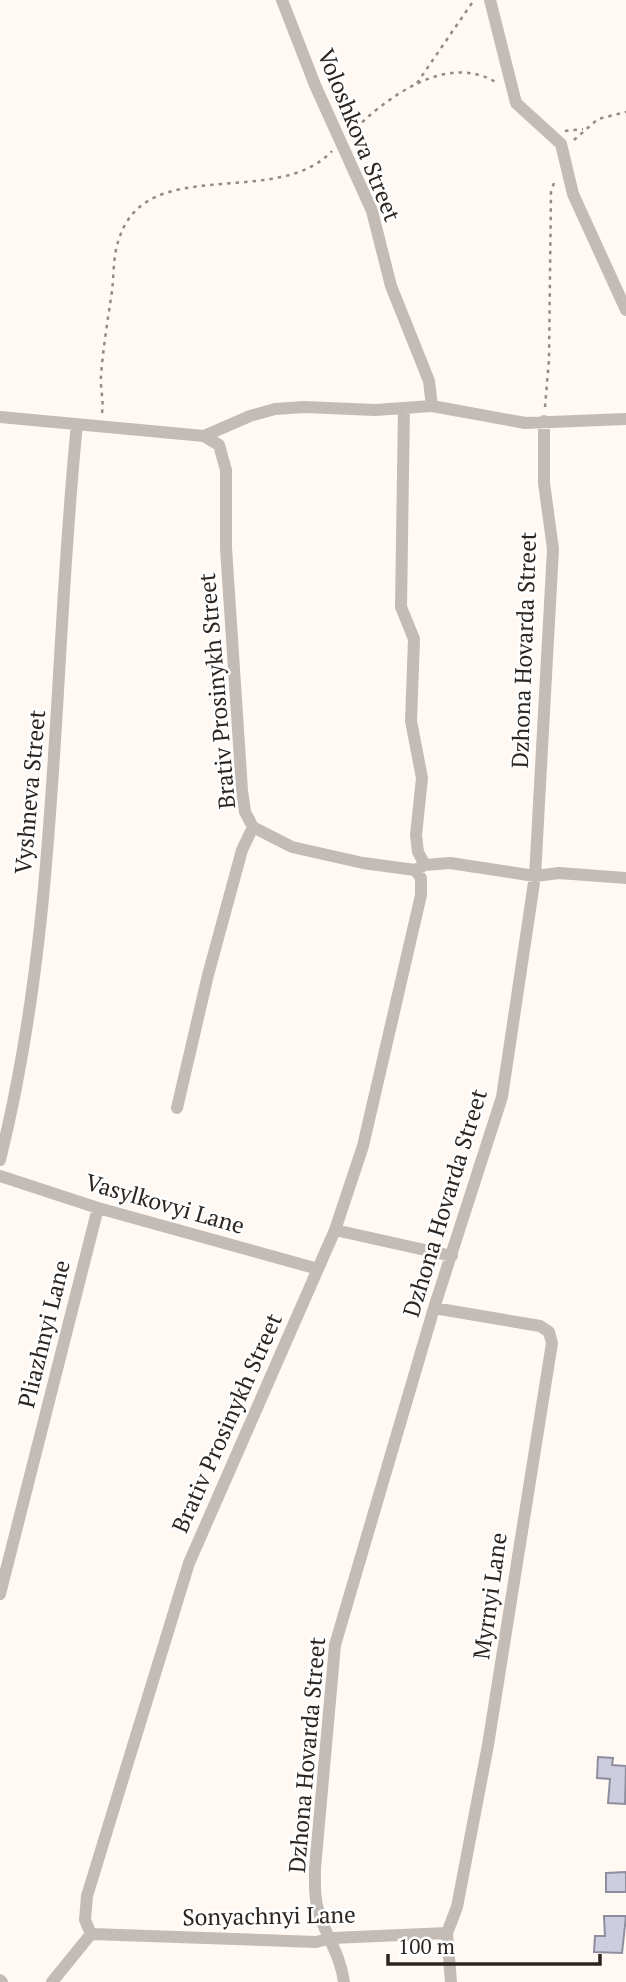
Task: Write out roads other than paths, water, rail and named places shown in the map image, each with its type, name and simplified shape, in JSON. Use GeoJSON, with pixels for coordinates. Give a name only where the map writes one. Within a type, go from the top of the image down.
{"type":"FeatureCollection","features":[{"type":"Feature","properties":{"kind":"street","name":"Voloshkova Street"},"geometry":{"type":"LineString","coordinates":[[282,0],[372,211],[391,286],[429,381],[432,406]]}},
{"type":"Feature","properties":{"kind":"street"},"geometry":{"type":"LineString","coordinates":[[490,0],[516,103],[552,133],[564,155],[573,194],[603,266],[626,310]]}},
{"type":"Feature","properties":{"kind":"street"},"geometry":{"type":"LineString","coordinates":[[0,417],[204,436],[275,409],[432,406],[525,424],[626,419]]}},
{"type":"Feature","properties":{"kind":"street","name":"Brativ Prosinykh Street"},"geometry":{"type":"LineString","coordinates":[[91,1934],[85,1920],[87,1896],[189,1563],[335,1230],[363,1146],[421,895],[416,835],[422,778],[411,721],[414,639],[401,607],[404,408]]}},
{"type":"Feature","properties":{"kind":"street","name":"Dzhona Hovarda Street"},"geometry":{"type":"LineString","coordinates":[[344,1982],[332,1938],[319,1913],[315,1868],[335,1645],[434,1308],[502,1097],[535,876],[553,550],[544,483],[544,421]]}},
{"type":"Feature","properties":{"kind":"street","name":"Vyshneva Street"},"geometry":{"type":"LineString","coordinates":[[0,1160],[17,1093],[41,926],[76,424]]}},
{"type":"Feature","properties":{"kind":"street","name":"Brativ Prosinykh Street"},"geometry":{"type":"LineString","coordinates":[[177,1108],[208,975],[242,849],[253,827],[245,812],[242,790],[226,548],[225,459],[219,444],[204,436]]}},
{"type":"Feature","properties":{"kind":"street"},"geometry":{"type":"LineString","coordinates":[[253,827],[275,840],[316,854],[420,868],[450,863],[535,876],[559,873],[626,878]]}},
{"type":"Feature","properties":{"kind":"street","name":"Vasylkovyi Lane"},"geometry":{"type":"LineString","coordinates":[[0,1176],[98,1208],[318,1269]]}},
{"type":"Feature","properties":{"kind":"street","name":"Pliazhnyi Lane"},"geometry":{"type":"LineString","coordinates":[[0,1594],[98,1208]]}},
{"type":"Feature","properties":{"kind":"street"},"geometry":{"type":"LineString","coordinates":[[335,1230],[452,1256]]}},
{"type":"Feature","properties":{"kind":"street","name":"Myrnyi Lane"},"geometry":{"type":"LineString","coordinates":[[434,1308],[540,1326],[549,1332],[552,1343],[488,1745],[457,1907],[447,1933],[451,1982]]}},
{"type":"Feature","properties":{"kind":"street","name":"Sonyachnyi Lane"},"geometry":{"type":"LineString","coordinates":[[91,1934],[316,1942],[332,1938],[447,1933]]}},
{"type":"Feature","properties":{"kind":"street"},"geometry":{"type":"LineString","coordinates":[[52,1982],[91,1934]]}}]}
